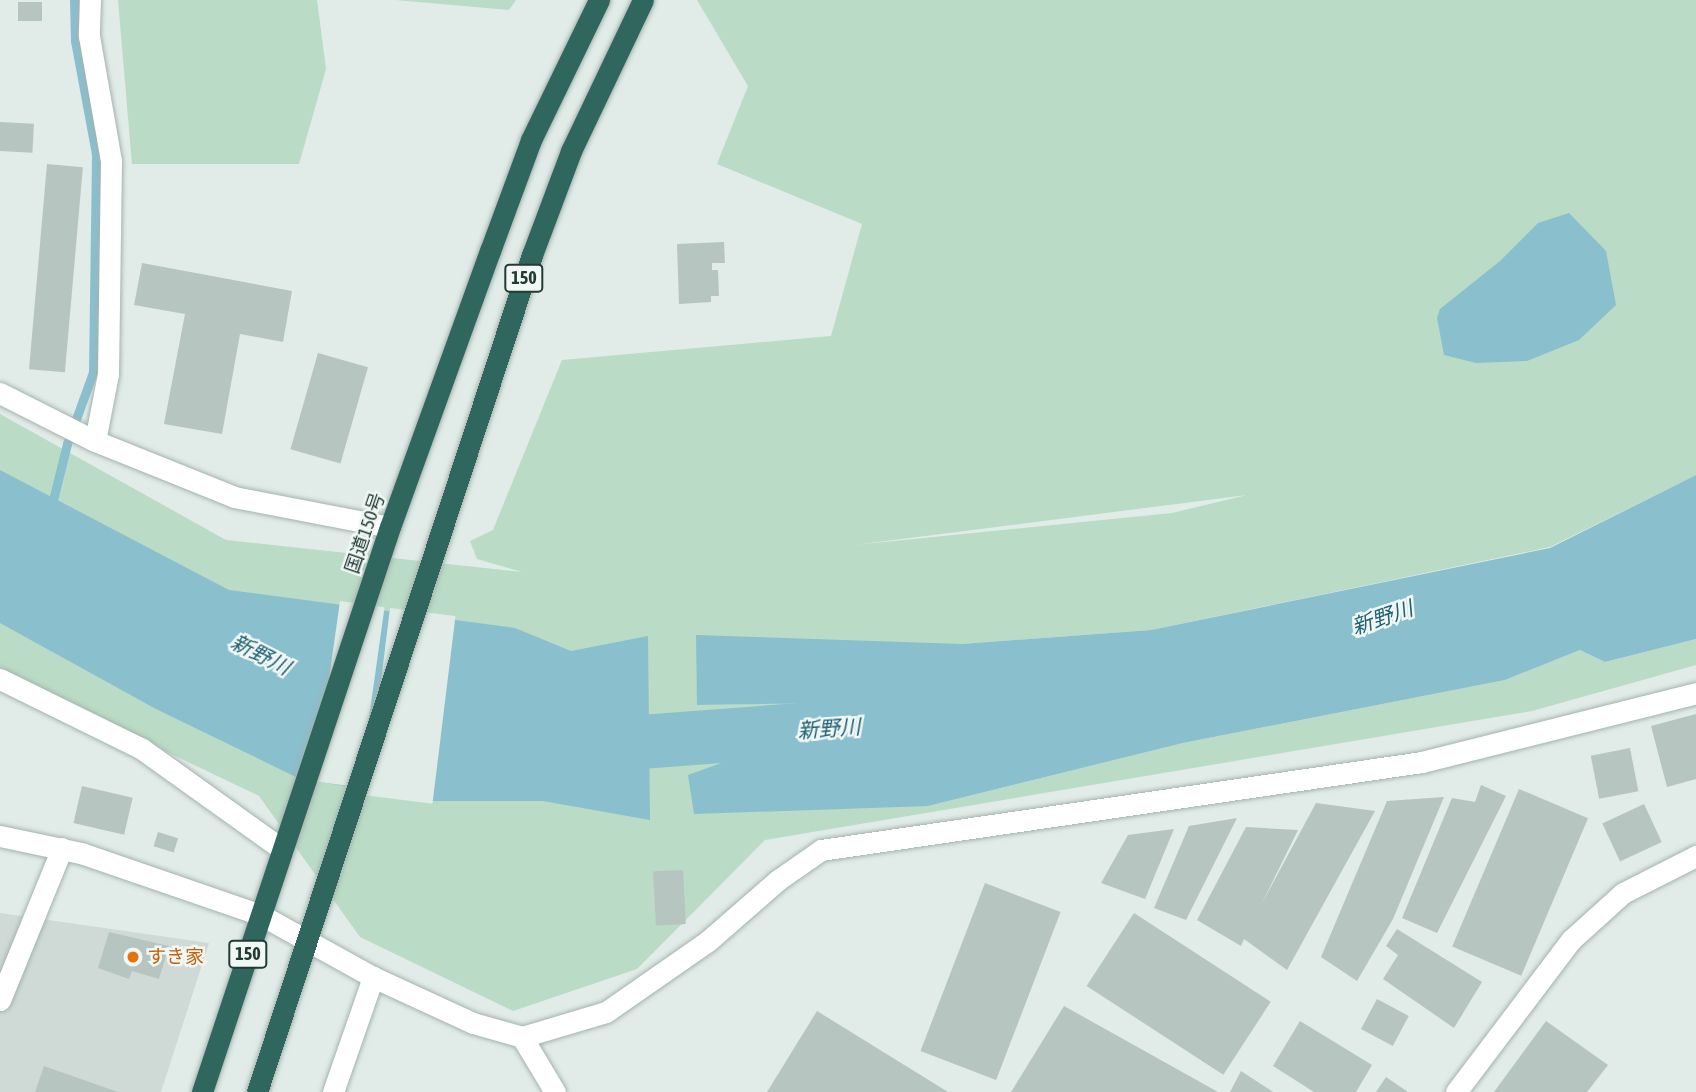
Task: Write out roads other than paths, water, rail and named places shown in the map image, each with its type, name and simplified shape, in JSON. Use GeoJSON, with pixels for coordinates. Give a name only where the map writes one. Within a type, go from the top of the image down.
{"type":"FeatureCollection","features":[{"type":"Feature","properties":{"kind":"highway","name":"国道150号"},"geometry":{"type":"LineString","coordinates":[[202,1092],[390,527],[531,140],[599,0]]}},
{"type":"Feature","properties":{"kind":"highway","name":"150"},"geometry":{"type":"LineString","coordinates":[[257,1092],[309,943],[342,834],[432,566],[531,256],[571,151],[643,0]]}},
{"type":"Feature","properties":{"kind":"street"},"geometry":{"type":"LineString","coordinates":[[90,0],[89,36],[111,161],[108,374],[95,441]]}},
{"type":"Feature","properties":{"kind":"street"},"geometry":{"type":"LineString","coordinates":[[0,393],[95,441],[234,497],[390,527]]}},
{"type":"Feature","properties":{"kind":"street"},"geometry":{"type":"LineString","coordinates":[[0,679],[142,748],[283,849]]}},
{"type":"Feature","properties":{"kind":"street"},"geometry":{"type":"LineString","coordinates":[[0,836],[62,848],[261,915],[373,977],[473,1023],[522,1037],[606,1012],[708,941],[778,880],[821,850],[1422,762],[1696,693]]}},
{"type":"Feature","properties":{"kind":"street"},"geometry":{"type":"LineString","coordinates":[[0,1000],[62,848]]}},
{"type":"Feature","properties":{"kind":"street"},"geometry":{"type":"LineString","coordinates":[[1456,1092],[1571,940],[1623,893],[1696,856]]}},
{"type":"Feature","properties":{"kind":"street"},"geometry":{"type":"LineString","coordinates":[[332,1092],[373,977]]}},
{"type":"Feature","properties":{"kind":"street"},"geometry":{"type":"LineString","coordinates":[[522,1037],[555,1092]]}},
{"type":"Feature","properties":{"kind":"water"},"geometry":{"type":"Polygon","coordinates":[[[1569,213],[1606,251],[1616,305],[1579,340],[1527,361],[1476,363],[1444,355],[1437,318],[1440,309],[1500,261],[1538,223],[1569,213]]]}},
{"type":"Feature","properties":{"kind":"water"},"geometry":{"type":"Polygon","coordinates":[[[0,470],[229,590],[515,628],[571,651],[648,636],[650,820],[543,801],[430,801],[298,778],[156,709],[0,623],[0,470]]]}},
{"type":"Feature","properties":{"kind":"water"},"geometry":{"type":"Polygon","coordinates":[[[1696,475],[1696,639],[1605,662],[1580,650],[1505,680],[1183,743],[928,806],[694,814],[688,775],[891,702],[697,705],[696,635],[962,644],[1151,630],[1550,548],[1696,475]]]}},
{"type":"Feature","properties":{"kind":"waterway"},"geometry":{"type":"LineString","coordinates":[[51,508],[67,444],[93,372],[96,154],[75,41],[74,0]]}},
{"type":"Feature","properties":{"kind":"waterway","name":"新野川"},"geometry":{"type":"LineString","coordinates":[[574,747],[890,723]]}},
{"type":"Feature","properties":{"kind":"place","name":"すき家"},"geometry":{"type":"Point","coordinates":[133,957]}}]}
